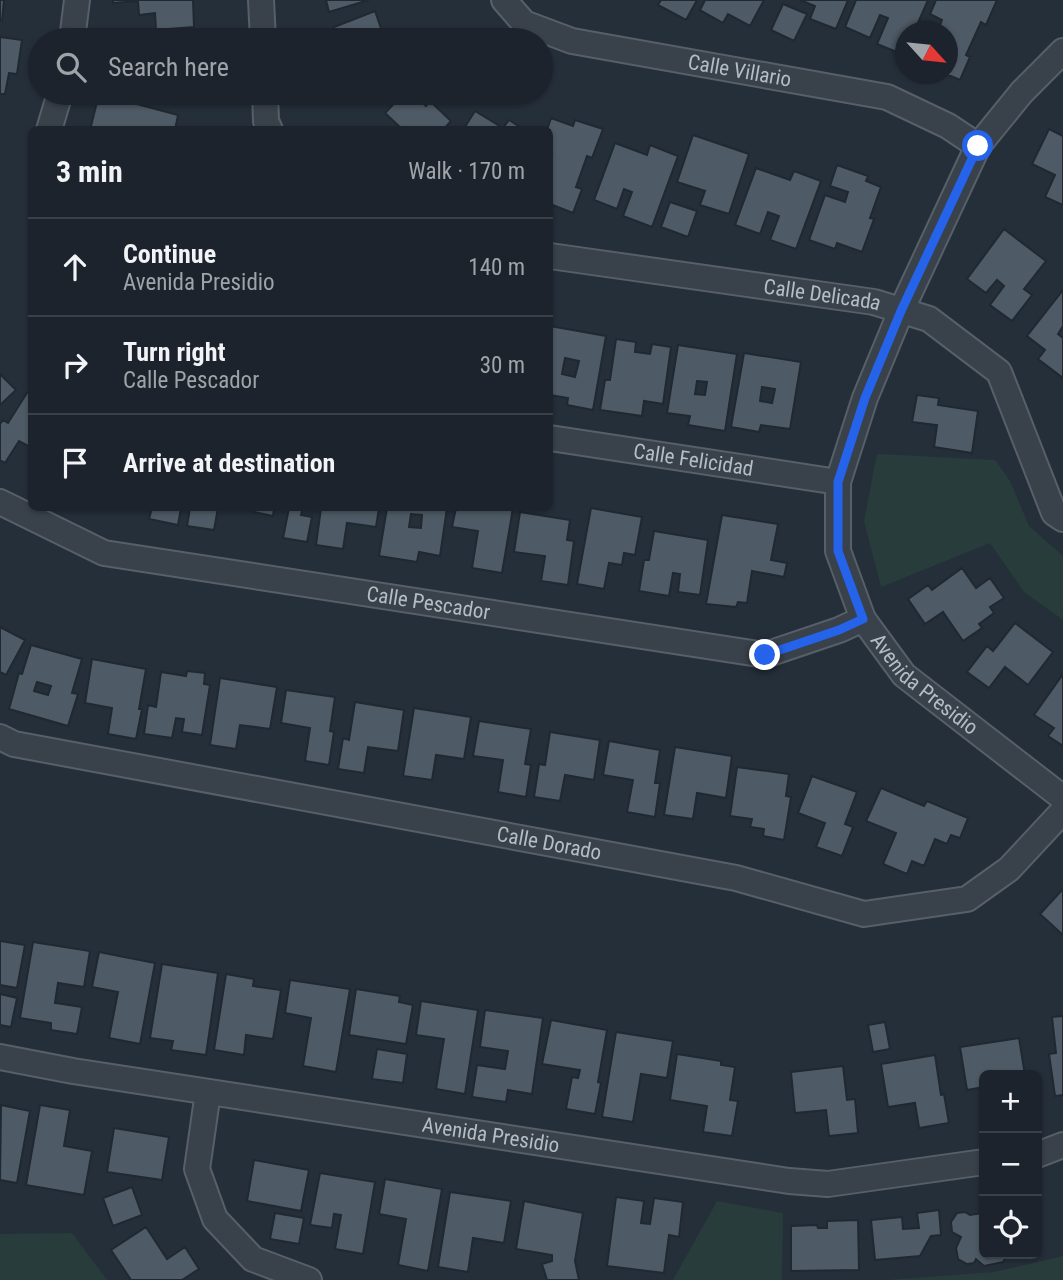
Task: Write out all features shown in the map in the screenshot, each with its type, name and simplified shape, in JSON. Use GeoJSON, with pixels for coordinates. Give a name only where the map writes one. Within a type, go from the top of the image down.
{"type":"FeatureCollection","features":[{"type":"Feature","properties":{"kind":"street"},"geometry":{"type":"LineString","coordinates":[[74,28],[77,0]]}},
{"type":"Feature","properties":{"kind":"street"},"geometry":{"type":"LineString","coordinates":[[261,0],[262,28]]}},
{"type":"Feature","properties":{"kind":"street","name":"Calle Villario"},"geometry":{"type":"LineString","coordinates":[[504,0],[524,23],[537,28]]}},
{"type":"Feature","properties":{"kind":"street","name":"Calle Villario"},"geometry":{"type":"LineString","coordinates":[[553,34],[572,41],[887,97],[948,126],[978,146]]}},
{"type":"Feature","properties":{"kind":"street","name":"Avenida Presidio"},"geometry":{"type":"LineString","coordinates":[[1063,51],[1022,92],[978,146],[901,311],[865,398],[838,482],[838,551],[863,619],[904,675],[1063,798]]}},
{"type":"Feature","properties":{"kind":"street"},"geometry":{"type":"LineString","coordinates":[[50,126],[56,105]]}},
{"type":"Feature","properties":{"kind":"street"},"geometry":{"type":"LineString","coordinates":[[265,105],[268,126]]}},
{"type":"Feature","properties":{"kind":"street","name":"Calle Delicada"},"geometry":{"type":"LineString","coordinates":[[553,256],[873,302],[929,319],[999,372],[1054,513],[1063,519]]}},
{"type":"Feature","properties":{"kind":"street","name":"Calle Felicidad"},"geometry":{"type":"LineString","coordinates":[[553,438],[838,482]]}},
{"type":"Feature","properties":{"kind":"street","name":"Calle Pescador"},"geometry":{"type":"LineString","coordinates":[[0,502],[104,553],[765,655],[863,619]]}},
{"type":"Feature","properties":{"kind":"street","name":"Calle Dorado"},"geometry":{"type":"LineString","coordinates":[[0,737],[14,744],[736,878],[864,914],[967,899],[1009,869],[1063,811]]}},
{"type":"Feature","properties":{"kind":"street","name":"Avenida Presidio"},"geometry":{"type":"LineString","coordinates":[[0,1057],[73,1071],[789,1181],[828,1184],[979,1164]]}},
{"type":"Feature","properties":{"kind":"street"},"geometry":{"type":"LineString","coordinates":[[208,1092],[197,1169],[215,1219],[253,1259],[309,1280]]}},
{"type":"Feature","properties":{"kind":"street"},"geometry":{"type":"LineString","coordinates":[[1042,1153],[1063,1145]]}},
{"type":"Feature","properties":{"kind":"green space"},"geometry":{"type":"Polygon","coordinates":[[[877,454],[995,460],[1010,481],[1029,526],[1063,556],[1063,620],[1024,592],[990,543],[881,587],[864,521],[877,454]]]}},
{"type":"Feature","properties":{"kind":"green space"},"geometry":{"type":"Polygon","coordinates":[[[717,1201],[783,1213],[782,1280],[673,1280],[717,1201]]]}},
{"type":"Feature","properties":{"kind":"green space"},"geometry":{"type":"Polygon","coordinates":[[[72,1233],[107,1280],[0,1280],[0,1234],[72,1233]]]}},
{"type":"Feature","properties":{"kind":"green space"},"geometry":{"type":"Polygon","coordinates":[[[1063,1256],[1063,1280],[888,1280],[994,1272],[1063,1256]]]}},
{"type":"Feature","properties":{"kind":"building"},"geometry":{"type":"Polygon","coordinates":[[[0,0],[4,0],[2,21],[0,21],[0,0]]]}},
{"type":"Feature","properties":{"kind":"building"},"geometry":{"type":"Polygon","coordinates":[[[113,0],[193,0],[194,27],[156,28],[155,13],[139,15],[138,1],[113,3],[113,0]]]}},
{"type":"Feature","properties":{"kind":"building"},"geometry":{"type":"Polygon","coordinates":[[[326,0],[369,0],[329,12],[326,0]]]}},
{"type":"Feature","properties":{"kind":"building"},"geometry":{"type":"Polygon","coordinates":[[[661,0],[697,0],[686,20],[658,5],[661,0]]]}},
{"type":"Feature","properties":{"kind":"building"},"geometry":{"type":"Polygon","coordinates":[[[705,0],[764,0],[750,26],[728,14],[723,23],[700,10],[705,0]]]}},
{"type":"Feature","properties":{"kind":"building"},"geometry":{"type":"Polygon","coordinates":[[[800,0],[848,0],[836,29],[810,19],[815,6],[800,0]]]}},
{"type":"Feature","properties":{"kind":"building"},"geometry":{"type":"Polygon","coordinates":[[[856,0],[928,0],[919,21],[895,21],[895,51],[877,44],[888,18],[880,15],[870,38],[845,27],[856,0]]]}},
{"type":"Feature","properties":{"kind":"building"},"geometry":{"type":"Polygon","coordinates":[[[936,0],[997,0],[986,25],[981,22],[966,55],[970,57],[960,80],[958,21],[942,21],[930,14],[936,0]]]}},
{"type":"Feature","properties":{"kind":"building"},"geometry":{"type":"Polygon","coordinates":[[[783,4],[807,14],[794,41],[771,30],[783,4]]]}},
{"type":"Feature","properties":{"kind":"building"},"geometry":{"type":"Polygon","coordinates":[[[375,11],[381,28],[334,28],[375,11]]]}},
{"type":"Feature","properties":{"kind":"building"},"geometry":{"type":"Polygon","coordinates":[[[0,37],[22,40],[17,74],[9,73],[5,94],[0,94],[0,37]]]}},
{"type":"Feature","properties":{"kind":"building"},"geometry":{"type":"Polygon","coordinates":[[[96,105],[140,105],[178,115],[176,126],[91,126],[96,105]]]}},
{"type":"Feature","properties":{"kind":"building"},"geometry":{"type":"Polygon","coordinates":[[[393,105],[434,105],[451,121],[447,126],[399,126],[385,113],[393,105]]]}},
{"type":"Feature","properties":{"kind":"building"},"geometry":{"type":"Polygon","coordinates":[[[475,111],[500,126],[466,126],[475,111]]]}},
{"type":"Feature","properties":{"kind":"building"},"geometry":{"type":"Polygon","coordinates":[[[551,118],[573,126],[575,120],[603,129],[592,158],[587,156],[576,187],[582,189],[573,213],[553,205],[553,126],[548,126],[551,118]]]}},
{"type":"Feature","properties":{"kind":"building"},"geometry":{"type":"Polygon","coordinates":[[[509,120],[519,126],[504,126],[509,120]]]}},
{"type":"Feature","properties":{"kind":"building"},"geometry":{"type":"Polygon","coordinates":[[[1049,129],[1063,136],[1063,205],[1045,197],[1055,175],[1032,164],[1049,129]]]}},
{"type":"Feature","properties":{"kind":"building"},"geometry":{"type":"Polygon","coordinates":[[[693,135],[749,154],[729,214],[700,205],[705,191],[677,182],[693,135]]]}},
{"type":"Feature","properties":{"kind":"building"},"geometry":{"type":"Polygon","coordinates":[[[615,143],[647,155],[650,145],[678,156],[652,227],[623,216],[632,192],[624,189],[617,209],[594,200],[615,143]]]}},
{"type":"Feature","properties":{"kind":"building"},"geometry":{"type":"Polygon","coordinates":[[[837,165],[868,176],[866,181],[881,187],[870,218],[874,219],[862,252],[837,243],[835,249],[809,240],[825,195],[845,202],[848,192],[830,186],[837,165]]]}},
{"type":"Feature","properties":{"kind":"building"},"geometry":{"type":"Polygon","coordinates":[[[756,168],[790,180],[794,171],[821,181],[796,249],[770,240],[779,216],[768,212],[760,234],[735,225],[756,168]]]}},
{"type":"Feature","properties":{"kind":"building"},"geometry":{"type":"Polygon","coordinates":[[[670,202],[697,211],[688,237],[661,227],[670,202]]]}},
{"type":"Feature","properties":{"kind":"building"},"geometry":{"type":"Polygon","coordinates":[[[1004,229],[1046,261],[1024,289],[1032,295],[1012,321],[990,305],[1004,286],[997,280],[986,293],[967,279],[1004,229]]]}},
{"type":"Feature","properties":{"kind":"building"},"geometry":{"type":"Polygon","coordinates":[[[1063,290],[1063,326],[1058,334],[1063,338],[1063,378],[1038,359],[1045,350],[1027,336],[1063,290]]]}},
{"type":"Feature","properties":{"kind":"building"},"geometry":{"type":"Polygon","coordinates":[[[553,327],[606,336],[593,410],[567,405],[568,398],[553,396],[553,327]],[[565,358],[562,374],[575,377],[579,361],[565,358]]]}},
{"type":"Feature","properties":{"kind":"building"},"geometry":{"type":"Polygon","coordinates":[[[616,339],[636,342],[635,352],[650,354],[652,344],[671,347],[663,404],[644,401],[642,416],[600,410],[605,380],[610,380],[616,339]]]}},
{"type":"Feature","properties":{"kind":"building"},"geometry":{"type":"Polygon","coordinates":[[[678,345],[737,354],[725,431],[688,425],[690,416],[667,413],[678,345]],[[697,381],[695,394],[705,395],[707,382],[697,381]]]}},
{"type":"Feature","properties":{"kind":"building"},"geometry":{"type":"Polygon","coordinates":[[[744,353],[801,362],[790,429],[761,425],[759,432],[731,427],[744,353]],[[762,387],[760,401],[772,403],[775,389],[762,387]]]}},
{"type":"Feature","properties":{"kind":"building"},"geometry":{"type":"Polygon","coordinates":[[[0,374],[16,390],[0,405],[0,374]]]}},
{"type":"Feature","properties":{"kind":"building"},"geometry":{"type":"Polygon","coordinates":[[[28,391],[28,446],[19,441],[5,463],[0,460],[0,424],[3,420],[8,423],[28,391]]]}},
{"type":"Feature","properties":{"kind":"building"},"geometry":{"type":"Polygon","coordinates":[[[917,395],[939,398],[938,405],[978,411],[972,453],[934,447],[937,425],[912,422],[917,395]]]}},
{"type":"Feature","properties":{"kind":"building"},"geometry":{"type":"Polygon","coordinates":[[[591,508],[642,517],[635,555],[624,553],[622,565],[609,563],[604,589],[577,584],[591,508]]]}},
{"type":"Feature","properties":{"kind":"building"},"geometry":{"type":"Polygon","coordinates":[[[151,511],[180,511],[178,525],[149,519],[151,511]]]}},
{"type":"Feature","properties":{"kind":"building"},"geometry":{"type":"Polygon","coordinates":[[[190,511],[217,511],[214,530],[187,526],[190,511]]]}},
{"type":"Feature","properties":{"kind":"building"},"geometry":{"type":"Polygon","coordinates":[[[254,511],[274,511],[273,516],[254,511]]]}},
{"type":"Feature","properties":{"kind":"building"},"geometry":{"type":"Polygon","coordinates":[[[288,511],[302,511],[301,515],[312,517],[307,542],[283,538],[288,511]]]}},
{"type":"Feature","properties":{"kind":"building"},"geometry":{"type":"Polygon","coordinates":[[[321,511],[379,511],[376,527],[347,523],[343,549],[316,545],[321,511]]]}},
{"type":"Feature","properties":{"kind":"building"},"geometry":{"type":"Polygon","coordinates":[[[386,511],[447,511],[440,556],[419,552],[417,562],[379,556],[386,511]],[[411,514],[409,527],[421,528],[422,515],[411,514]]]}},
{"type":"Feature","properties":{"kind":"building"},"geometry":{"type":"Polygon","coordinates":[[[455,511],[512,511],[502,573],[472,568],[478,531],[452,527],[455,511]]]}},
{"type":"Feature","properties":{"kind":"building"},"geometry":{"type":"Polygon","coordinates":[[[520,512],[570,520],[567,540],[574,541],[568,585],[541,581],[545,556],[514,552],[520,512]]]}},
{"type":"Feature","properties":{"kind":"building"},"geometry":{"type":"Polygon","coordinates":[[[722,515],[778,524],[771,560],[787,563],[784,577],[752,571],[747,603],[738,602],[736,607],[706,604],[722,515]]]}},
{"type":"Feature","properties":{"kind":"building"},"geometry":{"type":"Polygon","coordinates":[[[654,531],[708,540],[700,595],[678,592],[680,574],[673,573],[669,596],[639,591],[644,560],[649,560],[654,531]]]}},
{"type":"Feature","properties":{"kind":"building"},"geometry":{"type":"Polygon","coordinates":[[[962,568],[976,588],[990,578],[1004,598],[990,607],[994,613],[979,624],[982,628],[963,641],[943,612],[925,624],[908,599],[928,585],[932,590],[962,568]]]}},
{"type":"Feature","properties":{"kind":"building"},"geometry":{"type":"Polygon","coordinates":[[[1015,623],[1053,652],[1028,685],[1005,667],[989,688],[967,672],[987,646],[993,651],[1015,623]]]}},
{"type":"Feature","properties":{"kind":"building"},"geometry":{"type":"Polygon","coordinates":[[[0,627],[25,640],[6,675],[0,672],[0,627]]]}},
{"type":"Feature","properties":{"kind":"building"},"geometry":{"type":"Polygon","coordinates":[[[31,645],[82,659],[72,693],[78,694],[68,726],[9,709],[19,673],[22,674],[31,645]],[[37,682],[34,691],[48,695],[51,686],[37,682]]]}},
{"type":"Feature","properties":{"kind":"building"},"geometry":{"type":"Polygon","coordinates":[[[92,659],[146,669],[136,739],[108,734],[112,708],[85,703],[92,659]]]}},
{"type":"Feature","properties":{"kind":"building"},"geometry":{"type":"Polygon","coordinates":[[[187,671],[205,673],[204,684],[210,685],[202,735],[182,732],[184,719],[176,718],[172,738],[144,734],[148,705],[156,707],[161,672],[186,676],[187,671]]]}},
{"type":"Feature","properties":{"kind":"building"},"geometry":{"type":"Polygon","coordinates":[[[1063,674],[1063,746],[1048,736],[1054,728],[1034,715],[1063,674]]]}},
{"type":"Feature","properties":{"kind":"building"},"geometry":{"type":"Polygon","coordinates":[[[220,678],[277,687],[270,729],[240,725],[236,749],[210,745],[220,678]]]}},
{"type":"Feature","properties":{"kind":"building"},"geometry":{"type":"Polygon","coordinates":[[[286,690],[335,697],[329,765],[305,761],[310,728],[281,723],[286,690]]]}},
{"type":"Feature","properties":{"kind":"building"},"geometry":{"type":"Polygon","coordinates":[[[355,702],[404,710],[398,751],[368,747],[364,773],[338,769],[343,738],[349,740],[355,702]]]}},
{"type":"Feature","properties":{"kind":"building"},"geometry":{"type":"Polygon","coordinates":[[[414,708],[471,717],[464,759],[436,755],[432,780],[403,776],[414,708]]]}},
{"type":"Feature","properties":{"kind":"building"},"geometry":{"type":"Polygon","coordinates":[[[479,721],[531,729],[525,764],[531,765],[526,797],[498,792],[503,760],[473,756],[479,721]]]}},
{"type":"Feature","properties":{"kind":"building"},"geometry":{"type":"Polygon","coordinates":[[[550,732],[600,740],[594,780],[565,775],[560,801],[534,797],[539,764],[545,765],[550,732]]]}},
{"type":"Feature","properties":{"kind":"building"},"geometry":{"type":"Polygon","coordinates":[[[609,741],[660,750],[655,783],[660,783],[655,817],[627,812],[633,780],[603,775],[609,741]]]}},
{"type":"Feature","properties":{"kind":"building"},"geometry":{"type":"Polygon","coordinates":[[[675,747],[732,756],[726,798],[697,793],[693,819],[664,815],[675,747]]]}},
{"type":"Feature","properties":{"kind":"building"},"geometry":{"type":"Polygon","coordinates":[[[737,767],[789,774],[786,796],[791,797],[784,840],[763,836],[764,829],[750,827],[752,819],[730,816],[737,767]]]}},
{"type":"Feature","properties":{"kind":"building"},"geometry":{"type":"Polygon","coordinates":[[[812,776],[857,792],[845,824],[853,827],[842,856],[816,847],[825,823],[798,813],[812,776]]]}},
{"type":"Feature","properties":{"kind":"building"},"geometry":{"type":"Polygon","coordinates":[[[881,788],[924,806],[927,801],[968,818],[960,838],[951,835],[947,844],[935,839],[924,866],[912,861],[907,874],[883,864],[896,833],[866,821],[881,788]]]}},
{"type":"Feature","properties":{"kind":"building"},"geometry":{"type":"Polygon","coordinates":[[[1063,889],[1063,935],[1040,914],[1063,889]]]}},
{"type":"Feature","properties":{"kind":"building"},"geometry":{"type":"Polygon","coordinates":[[[0,941],[25,945],[17,988],[0,985],[0,941]]]}},
{"type":"Feature","properties":{"kind":"building"},"geometry":{"type":"Polygon","coordinates":[[[33,942],[90,951],[84,987],[58,983],[55,1003],[82,1007],[77,1034],[51,1030],[51,1023],[20,1018],[33,942]]]}},
{"type":"Feature","properties":{"kind":"building"},"geometry":{"type":"Polygon","coordinates":[[[99,952],[155,963],[140,1044],[109,1038],[118,992],[92,987],[99,952]]]}},
{"type":"Feature","properties":{"kind":"building"},"geometry":{"type":"Polygon","coordinates":[[[162,964],[218,973],[206,1055],[171,1050],[173,1041],[150,1038],[162,964]]]}},
{"type":"Feature","properties":{"kind":"building"},"geometry":{"type":"Polygon","coordinates":[[[226,974],[254,979],[253,986],[281,990],[273,1039],[246,1035],[244,1055],[214,1050],[226,974]]]}},
{"type":"Feature","properties":{"kind":"building"},"geometry":{"type":"Polygon","coordinates":[[[290,980],[350,989],[336,1072],[303,1066],[311,1018],[285,1013],[290,980]]]}},
{"type":"Feature","properties":{"kind":"building"},"geometry":{"type":"Polygon","coordinates":[[[356,989],[400,996],[399,1002],[413,1005],[406,1044],[349,1035],[356,989]]]}},
{"type":"Feature","properties":{"kind":"building"},"geometry":{"type":"Polygon","coordinates":[[[0,994],[17,998],[11,1027],[0,1025],[0,994]]]}},
{"type":"Feature","properties":{"kind":"building"},"geometry":{"type":"Polygon","coordinates":[[[421,1001],[478,1010],[465,1094],[436,1089],[444,1039],[416,1035],[421,1001]]]}},
{"type":"Feature","properties":{"kind":"building"},"geometry":{"type":"Polygon","coordinates":[[[485,1010],[543,1018],[532,1094],[508,1090],[506,1102],[472,1097],[477,1065],[505,1069],[508,1051],[480,1047],[485,1010]]]}},
{"type":"Feature","properties":{"kind":"building"},"geometry":{"type":"Polygon","coordinates":[[[1063,1016],[1063,1095],[1055,1096],[1049,1054],[1056,1053],[1052,1017],[1063,1016]]]}},
{"type":"Feature","properties":{"kind":"building"},"geometry":{"type":"Polygon","coordinates":[[[551,1020],[607,1030],[595,1114],[566,1109],[572,1077],[578,1078],[580,1070],[542,1064],[551,1020]]]}},
{"type":"Feature","properties":{"kind":"building"},"geometry":{"type":"Polygon","coordinates":[[[885,1022],[890,1049],[873,1052],[868,1025],[885,1022]]]}},
{"type":"Feature","properties":{"kind":"building"},"geometry":{"type":"Polygon","coordinates":[[[616,1032],[673,1041],[667,1078],[641,1074],[633,1122],[602,1117],[616,1032]]]}},
{"type":"Feature","properties":{"kind":"building"},"geometry":{"type":"Polygon","coordinates":[[[1019,1038],[1024,1070],[979,1070],[979,1088],[967,1090],[960,1047],[1019,1038]]]}},
{"type":"Feature","properties":{"kind":"building"},"geometry":{"type":"Polygon","coordinates":[[[377,1049],[407,1054],[403,1083],[372,1079],[377,1049]]]}},
{"type":"Feature","properties":{"kind":"building"},"geometry":{"type":"Polygon","coordinates":[[[677,1054],[721,1061],[721,1065],[735,1067],[730,1100],[738,1101],[732,1136],[703,1132],[707,1106],[670,1100],[677,1054]]]}},
{"type":"Feature","properties":{"kind":"building"},"geometry":{"type":"Polygon","coordinates":[[[935,1055],[941,1095],[944,1094],[949,1123],[919,1128],[915,1103],[888,1107],[881,1064],[935,1055]]]}},
{"type":"Feature","properties":{"kind":"building"},"geometry":{"type":"Polygon","coordinates":[[[843,1066],[847,1100],[855,1099],[858,1133],[829,1136],[826,1110],[795,1113],[791,1072],[843,1066]]]}},
{"type":"Feature","properties":{"kind":"building"},"geometry":{"type":"Polygon","coordinates":[[[1,1105],[30,1111],[17,1183],[0,1180],[1,1105]]]}},
{"type":"Feature","properties":{"kind":"building"},"geometry":{"type":"Polygon","coordinates":[[[40,1105],[70,1110],[64,1146],[92,1151],[84,1195],[26,1185],[40,1105]]]}},
{"type":"Feature","properties":{"kind":"building"},"geometry":{"type":"Polygon","coordinates":[[[114,1128],[169,1137],[162,1180],[107,1172],[114,1128]]]}},
{"type":"Feature","properties":{"kind":"building"},"geometry":{"type":"Polygon","coordinates":[[[254,1160],[309,1170],[301,1211],[247,1201],[254,1160]]]}},
{"type":"Feature","properties":{"kind":"building"},"geometry":{"type":"Polygon","coordinates":[[[320,1173],[375,1182],[363,1254],[335,1249],[341,1215],[334,1214],[332,1228],[310,1225],[320,1173]]]}},
{"type":"Feature","properties":{"kind":"building"},"geometry":{"type":"Polygon","coordinates":[[[385,1179],[442,1189],[428,1271],[398,1265],[406,1219],[379,1214],[385,1179]]]}},
{"type":"Feature","properties":{"kind":"building"},"geometry":{"type":"Polygon","coordinates":[[[132,1187],[142,1215],[113,1226],[103,1198],[132,1187]]]}},
{"type":"Feature","properties":{"kind":"building"},"geometry":{"type":"Polygon","coordinates":[[[450,1192],[511,1201],[504,1243],[473,1238],[468,1272],[438,1267],[450,1192]]]}},
{"type":"Feature","properties":{"kind":"building"},"geometry":{"type":"Polygon","coordinates":[[[616,1197],[644,1201],[641,1223],[650,1224],[654,1198],[683,1202],[679,1237],[669,1235],[664,1273],[607,1266],[616,1197]]]}},
{"type":"Feature","properties":{"kind":"building"},"geometry":{"type":"Polygon","coordinates":[[[524,1201],[583,1213],[575,1261],[579,1280],[547,1280],[542,1264],[552,1261],[552,1255],[516,1249],[524,1201]]]}},
{"type":"Feature","properties":{"kind":"building"},"geometry":{"type":"Polygon","coordinates":[[[939,1210],[941,1235],[931,1236],[920,1256],[875,1260],[871,1220],[902,1217],[903,1229],[919,1228],[917,1213],[939,1210]]]}},
{"type":"Feature","properties":{"kind":"building"},"geometry":{"type":"Polygon","coordinates":[[[965,1212],[970,1215],[979,1214],[979,1259],[1005,1259],[1003,1262],[984,1266],[976,1259],[974,1263],[967,1264],[958,1259],[956,1248],[961,1237],[952,1232],[951,1222],[957,1213],[965,1212]]]}},
{"type":"Feature","properties":{"kind":"building"},"geometry":{"type":"Polygon","coordinates":[[[275,1213],[304,1218],[299,1244],[270,1239],[275,1213]]]}},
{"type":"Feature","properties":{"kind":"building"},"geometry":{"type":"Polygon","coordinates":[[[858,1220],[859,1270],[791,1271],[791,1226],[817,1225],[818,1228],[827,1228],[827,1221],[858,1220]]]}},
{"type":"Feature","properties":{"kind":"building"},"geometry":{"type":"Polygon","coordinates":[[[146,1227],[167,1259],[185,1247],[199,1269],[182,1280],[131,1280],[111,1250],[146,1227]]]}},
{"type":"Feature","properties":{"kind":"route"},"geometry":{"type":"LineString","coordinates":[[765,655],[863,619],[838,551],[838,482],[865,398],[901,311],[978,146]]}}]}
